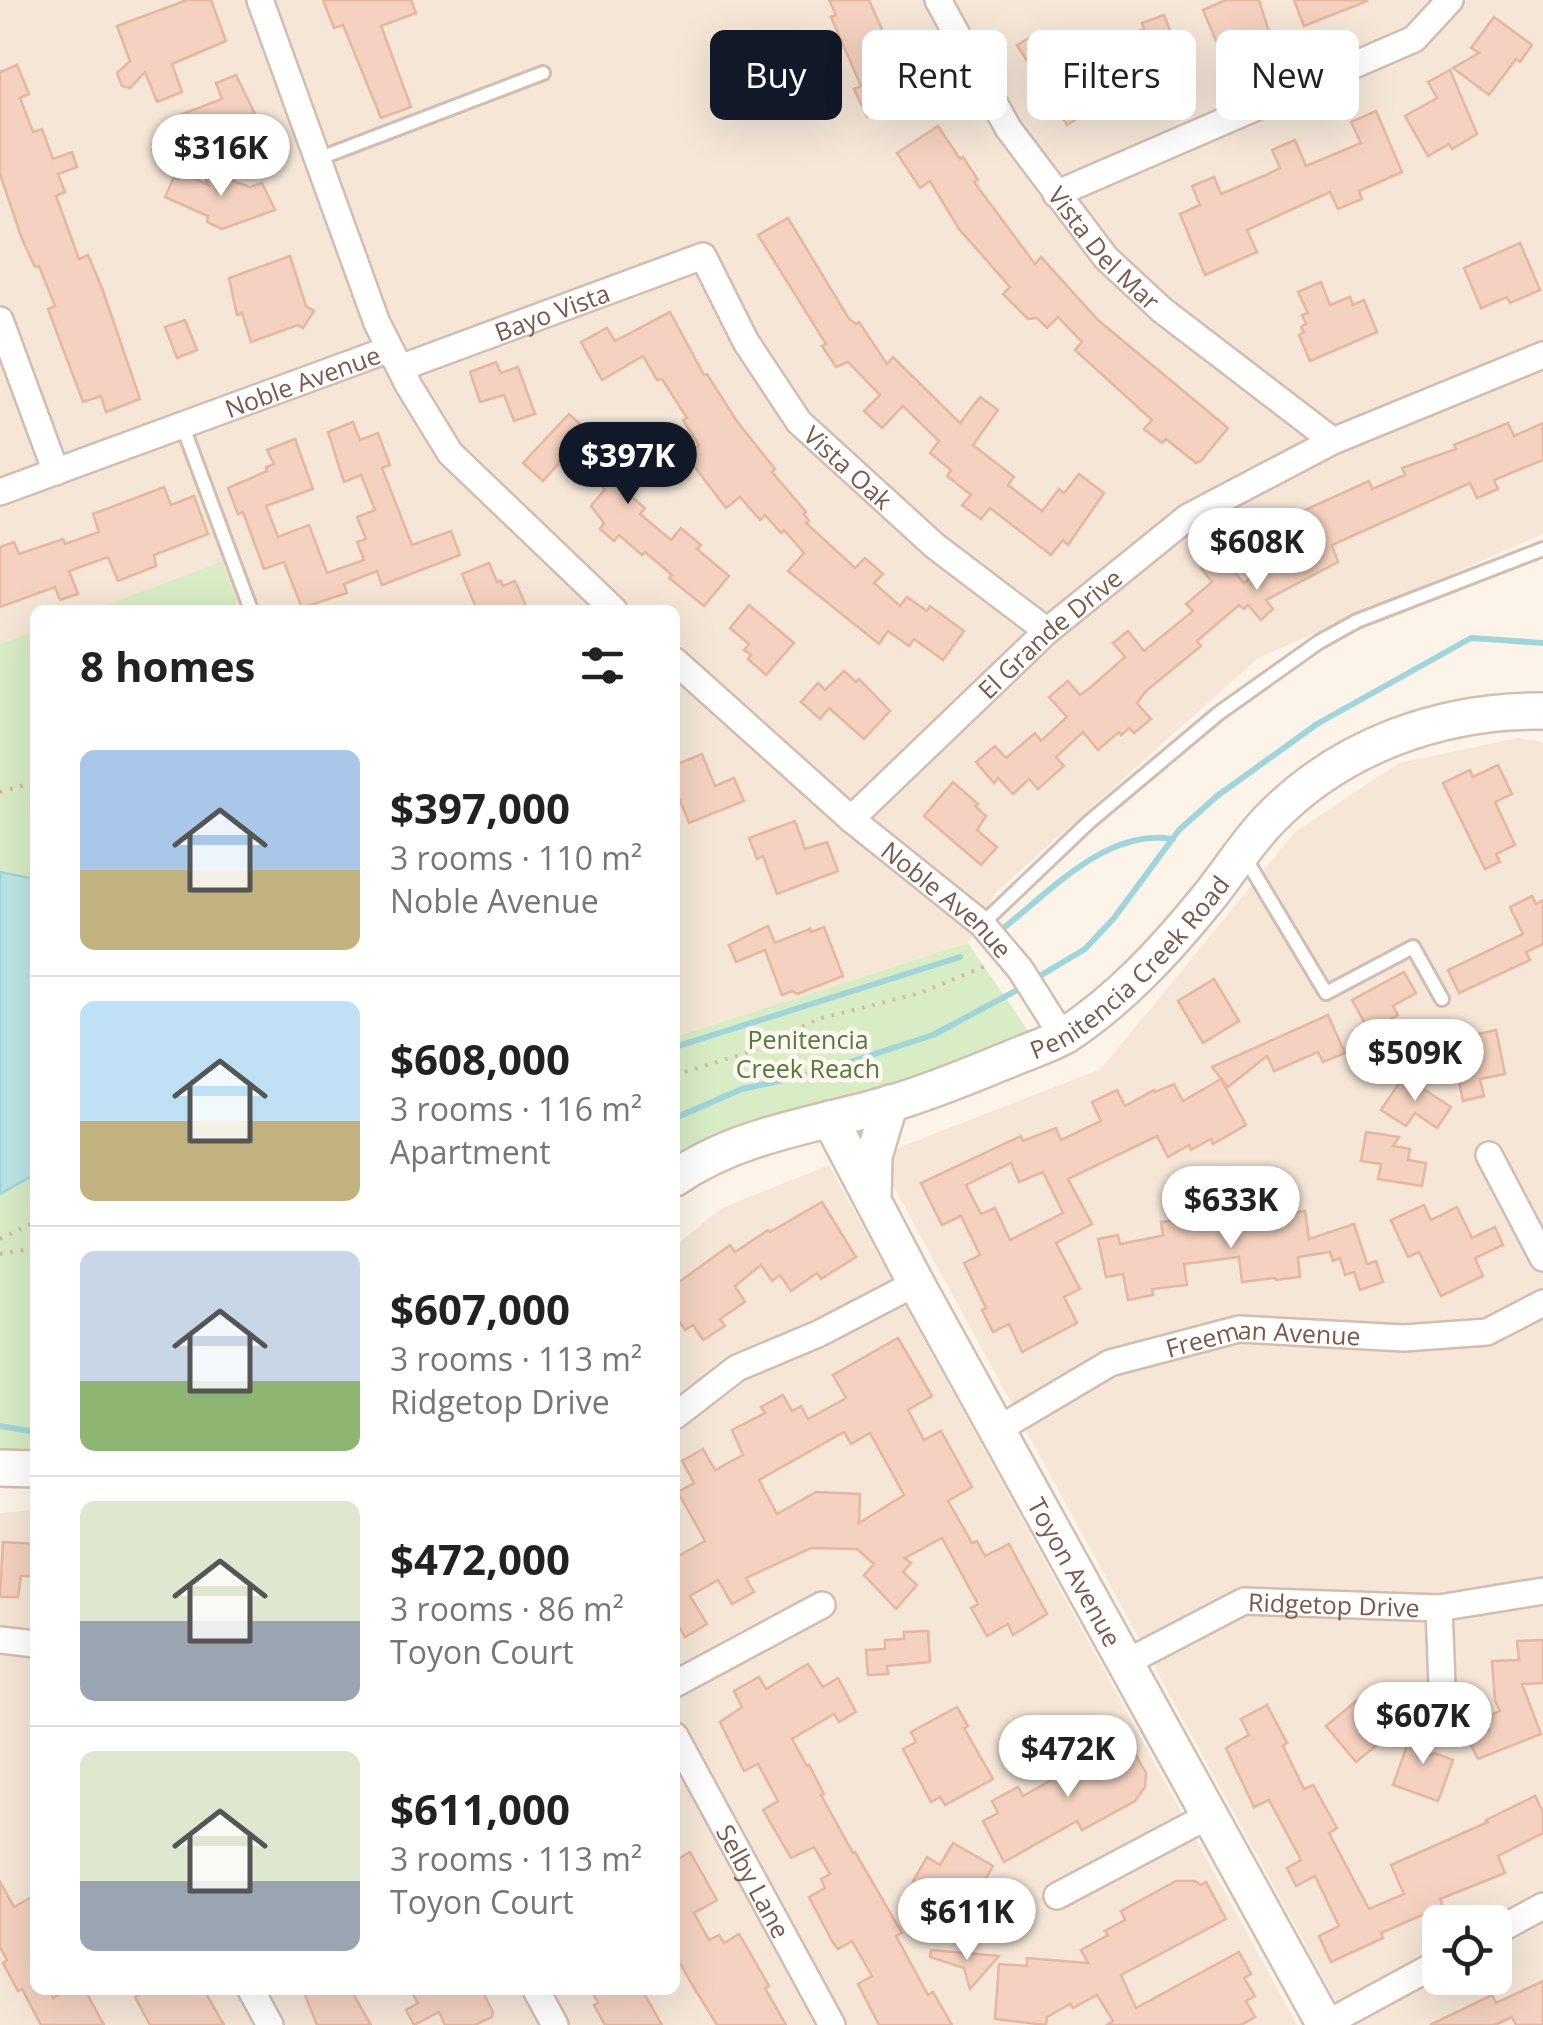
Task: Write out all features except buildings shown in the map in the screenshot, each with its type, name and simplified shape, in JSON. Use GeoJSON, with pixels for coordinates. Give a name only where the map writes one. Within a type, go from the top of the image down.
{"type":"FeatureCollection","features":[{"type":"Feature","properties":{"kind":"street"},"geometry":{"type":"LineString","coordinates":[[260,0],[376,323],[395,358]]}},
{"type":"Feature","properties":{"kind":"street","name":"Vista Del Mar"},"geometry":{"type":"LineString","coordinates":[[938,0],[1008,128],[1106,258],[1162,310],[1333,441]]}},
{"type":"Feature","properties":{"kind":"street"},"geometry":{"type":"LineString","coordinates":[[1056,194],[1414,39],[1450,0]]}},
{"type":"Feature","properties":{"kind":"street","name":"Bayo Vista"},"geometry":{"type":"LineString","coordinates":[[395,358],[703,256]]}},
{"type":"Feature","properties":{"kind":"street","name":"Vista Oak"},"geometry":{"type":"LineString","coordinates":[[703,256],[746,342],[798,422],[934,546],[1047,632]]}},
{"type":"Feature","properties":{"kind":"street"},"geometry":{"type":"LineString","coordinates":[[0,320],[56,472]]}},
{"type":"Feature","properties":{"kind":"street","name":"El Grande Drive"},"geometry":{"type":"LineString","coordinates":[[851,819],[1047,632],[1128,562],[1188,517],[1333,441],[1543,355]]}},
{"type":"Feature","properties":{"kind":"street","name":"Noble Avenue"},"geometry":{"type":"LineString","coordinates":[[0,492],[183,426],[395,358],[450,454],[600,605]]}},
{"type":"Feature","properties":{"kind":"street","name":"Noble Avenue"},"geometry":{"type":"LineString","coordinates":[[680,665],[851,819],[982,924],[1015,963],[1063,1036]]}},
{"type":"Feature","properties":{"kind":"street","name":"Penitencia Creek Road"},"geometry":{"type":"LineString","coordinates":[[680,1175],[704,1158],[781,1130],[890,1104],[944,1086],[1063,1036],[1120,994],[1145,969],[1268,821],[1322,773],[1362,750],[1446,722],[1516,711],[1543,712]]}},
{"type":"Feature","properties":{"kind":"street"},"geometry":{"type":"LineString","coordinates":[[873,1205],[874,1156],[890,1104]]}},
{"type":"Feature","properties":{"kind":"street","name":"Toyon Avenue"},"geometry":{"type":"LineString","coordinates":[[830,1119],[873,1205],[1325,2025]]}},
{"type":"Feature","properties":{"kind":"street"},"geometry":{"type":"LineString","coordinates":[[1489,1156],[1543,1258]]}},
{"type":"Feature","properties":{"kind":"street"},"geometry":{"type":"LineString","coordinates":[[680,1412],[738,1368],[818,1334],[916,1282]]}},
{"type":"Feature","properties":{"kind":"street","name":"Freeman Avenue"},"geometry":{"type":"LineString","coordinates":[[997,1430],[1110,1363],[1238,1328],[1404,1338],[1486,1332],[1543,1303]]}},
{"type":"Feature","properties":{"kind":"street"},"geometry":{"type":"LineString","coordinates":[[0,1468],[30,1469]]}},
{"type":"Feature","properties":{"kind":"street","name":"Ridgetop Drive"},"geometry":{"type":"LineString","coordinates":[[1126,1662],[1244,1601],[1439,1608],[1543,1592]]}},
{"type":"Feature","properties":{"kind":"street"},"geometry":{"type":"LineString","coordinates":[[680,1681],[822,1605]]}},
{"type":"Feature","properties":{"kind":"street","name":"Ridgetop Drive"},"geometry":{"type":"LineString","coordinates":[[1439,1608],[1442,1685]]}},
{"type":"Feature","properties":{"kind":"street"},"geometry":{"type":"LineString","coordinates":[[0,1640],[30,1643]]}},
{"type":"Feature","properties":{"kind":"street","name":"Selby Lane"},"geometry":{"type":"LineString","coordinates":[[680,1745],[832,2025]]}},
{"type":"Feature","properties":{"kind":"street"},"geometry":{"type":"LineString","coordinates":[[1057,1896],[1210,1814]]}},
{"type":"Feature","properties":{"kind":"street"},"geometry":{"type":"LineString","coordinates":[[1512,1923],[1543,1906]]}},
{"type":"Feature","properties":{"kind":"street"},"geometry":{"type":"LineString","coordinates":[[1325,2025],[1422,1972]]}},
{"type":"Feature","properties":{"kind":"street"},"geometry":{"type":"LineString","coordinates":[[255,1995],[270,2025]]}},
{"type":"Feature","properties":{"kind":"street"},"geometry":{"type":"LineString","coordinates":[[539,1995],[554,2024]]}},
{"type":"Feature","properties":{"kind":"lane"},"geometry":{"type":"LineString","coordinates":[[316,160],[543,73]]}},
{"type":"Feature","properties":{"kind":"lane"},"geometry":{"type":"LineString","coordinates":[[183,426],[249,605]]}},
{"type":"Feature","properties":{"kind":"lane"},"geometry":{"type":"LineString","coordinates":[[982,924],[1089,822],[1218,713],[1320,642],[1357,620],[1543,549]]}},
{"type":"Feature","properties":{"kind":"lane"},"geometry":{"type":"LineString","coordinates":[[1242,854],[1326,993],[1412,948],[1442,999]]}},
{"type":"Feature","properties":{"kind":"path"},"geometry":{"type":"LineString","coordinates":[[0,792],[30,783]]}},
{"type":"Feature","properties":{"kind":"path"},"geometry":{"type":"LineString","coordinates":[[680,1073],[749,1052],[818,1019],[1015,963]]}},
{"type":"Feature","properties":{"kind":"path"},"geometry":{"type":"LineString","coordinates":[[0,1239],[30,1224]]}},
{"type":"Feature","properties":{"kind":"path"},"geometry":{"type":"LineString","coordinates":[[0,1254],[30,1249]]}},
{"type":"Feature","properties":{"kind":"shaded area"},"geometry":{"type":"Polygon","coordinates":[[[0,0],[1543,0],[1543,534],[1258,658],[995,893],[968,943],[680,1035],[680,605],[237,605],[221,563],[107,605],[30,605],[30,633],[0,644],[0,0]]]}},
{"type":"Feature","properties":{"kind":"shaded area"},"geometry":{"type":"Polygon","coordinates":[[[1518,738],[1543,742],[1543,2025],[1349,2025],[877,1156],[1101,1069],[1296,831],[1399,763],[1518,738]]]}},
{"type":"Feature","properties":{"kind":"shaded area"},"geometry":{"type":"Polygon","coordinates":[[[829,1165],[1297,2025],[0,2025],[0,1513],[30,1510],[30,1995],[680,1995],[680,1242],[722,1208],[829,1165]]]}},
{"type":"Feature","properties":{"kind":"green space"},"geometry":{"type":"Polygon","coordinates":[[[221,562],[237,605],[106,605],[221,562]]]}},
{"type":"Feature","properties":{"kind":"green space"},"geometry":{"type":"Polygon","coordinates":[[[30,633],[30,1451],[0,1452],[0,644],[30,633]]]}},
{"type":"Feature","properties":{"kind":"green space","name":"Penitencia Creek Reach"},"geometry":{"type":"Polygon","coordinates":[[[968,943],[1033,1038],[680,1160],[680,1035],[968,943]]]}},
{"type":"Feature","properties":{"kind":"water"},"geometry":{"type":"Polygon","coordinates":[[[0,872],[30,878],[30,1177],[0,1194],[0,872]]]}},
{"type":"Feature","properties":{"kind":"waterway"},"geometry":{"type":"LineString","coordinates":[[1033,980],[1085,949],[1114,918],[1179,830],[1217,796],[1317,724],[1471,638],[1543,643]]}},
{"type":"Feature","properties":{"kind":"waterway"},"geometry":{"type":"LineString","coordinates":[[1001,930],[1059,882],[1102,853],[1148,838],[1173,839]]}},
{"type":"Feature","properties":{"kind":"waterway"},"geometry":{"type":"LineString","coordinates":[[680,1045],[960,957]]}},
{"type":"Feature","properties":{"kind":"waterway"},"geometry":{"type":"LineString","coordinates":[[680,1116],[742,1089],[816,1073],[933,1035],[1023,987]]}},
{"type":"Feature","properties":{"kind":"waterway"},"geometry":{"type":"LineString","coordinates":[[0,1426],[30,1431]]}}]}
